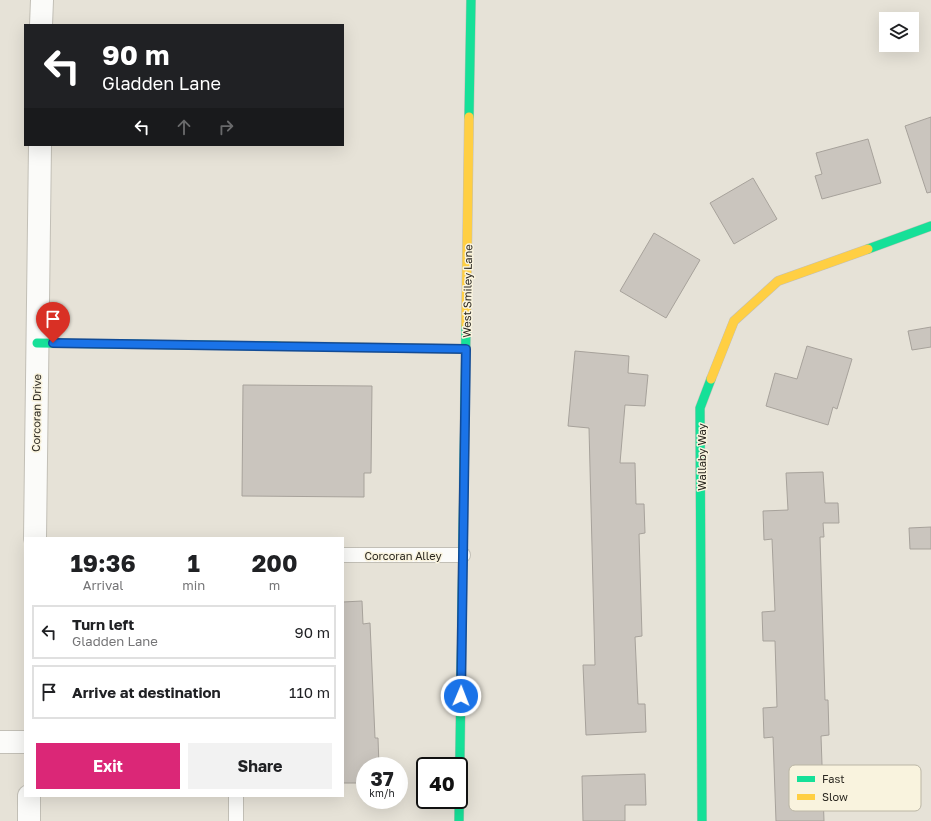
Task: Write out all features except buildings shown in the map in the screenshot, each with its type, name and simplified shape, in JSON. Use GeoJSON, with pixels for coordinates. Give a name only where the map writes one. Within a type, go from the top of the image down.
{"type":"FeatureCollection","features":[{"type":"Feature","properties":{"kind":"street"},"geometry":{"type":"LineString","coordinates":[[41,24],[42,0]]}},
{"type":"Feature","properties":{"kind":"street","name":"West Smiley Lane"},"geometry":{"type":"LineString","coordinates":[[459,821],[471,0]]}},
{"type":"Feature","properties":{"kind":"street","name":"Corcoran Drive"},"geometry":{"type":"LineString","coordinates":[[35,537],[40,146]]}},
{"type":"Feature","properties":{"kind":"street","name":"Wallaby Way"},"geometry":{"type":"LineString","coordinates":[[702,821],[700,408],[734,321],[778,280],[931,226]]}},
{"type":"Feature","properties":{"kind":"street"},"geometry":{"type":"LineString","coordinates":[[37,343],[466,349]]}},
{"type":"Feature","properties":{"kind":"street"},"geometry":{"type":"LineString","coordinates":[[0,742],[24,742]]}},
{"type":"Feature","properties":{"kind":"street"},"geometry":{"type":"LineString","coordinates":[[29,797],[30,821]]}},
{"type":"Feature","properties":{"kind":"lane","name":"Corcoran Alley"},"geometry":{"type":"LineString","coordinates":[[344,555],[463,555]]}},
{"type":"Feature","properties":{"kind":"lane"},"geometry":{"type":"LineString","coordinates":[[236,797],[236,821]]}},
{"type":"Feature","properties":{"kind":"traffic: fast"},"geometry":{"type":"LineString","coordinates":[[469,117],[471,0]]}},
{"type":"Feature","properties":{"kind":"traffic: fast"},"geometry":{"type":"LineString","coordinates":[[868,249],[931,226]]}},
{"type":"Feature","properties":{"kind":"traffic: fast"},"geometry":{"type":"LineString","coordinates":[[459,821],[466,326]]}},
{"type":"Feature","properties":{"kind":"traffic: fast"},"geometry":{"type":"LineString","coordinates":[[37,343],[279,346]]}},
{"type":"Feature","properties":{"kind":"traffic: fast"},"geometry":{"type":"LineString","coordinates":[[702,821],[700,408],[711,379]]}},
{"type":"Feature","properties":{"kind":"traffic: slow"},"geometry":{"type":"LineString","coordinates":[[466,326],[469,117]]}},
{"type":"Feature","properties":{"kind":"traffic: slow"},"geometry":{"type":"LineString","coordinates":[[711,379],[734,321],[778,281],[868,249]]}},
{"type":"Feature","properties":{"kind":"traffic: slow"},"geometry":{"type":"LineString","coordinates":[[279,346],[466,349]]}},
{"type":"Feature","properties":{"kind":"route"},"geometry":{"type":"LineString","coordinates":[[53,343],[466,349],[461,696]]}}]}
